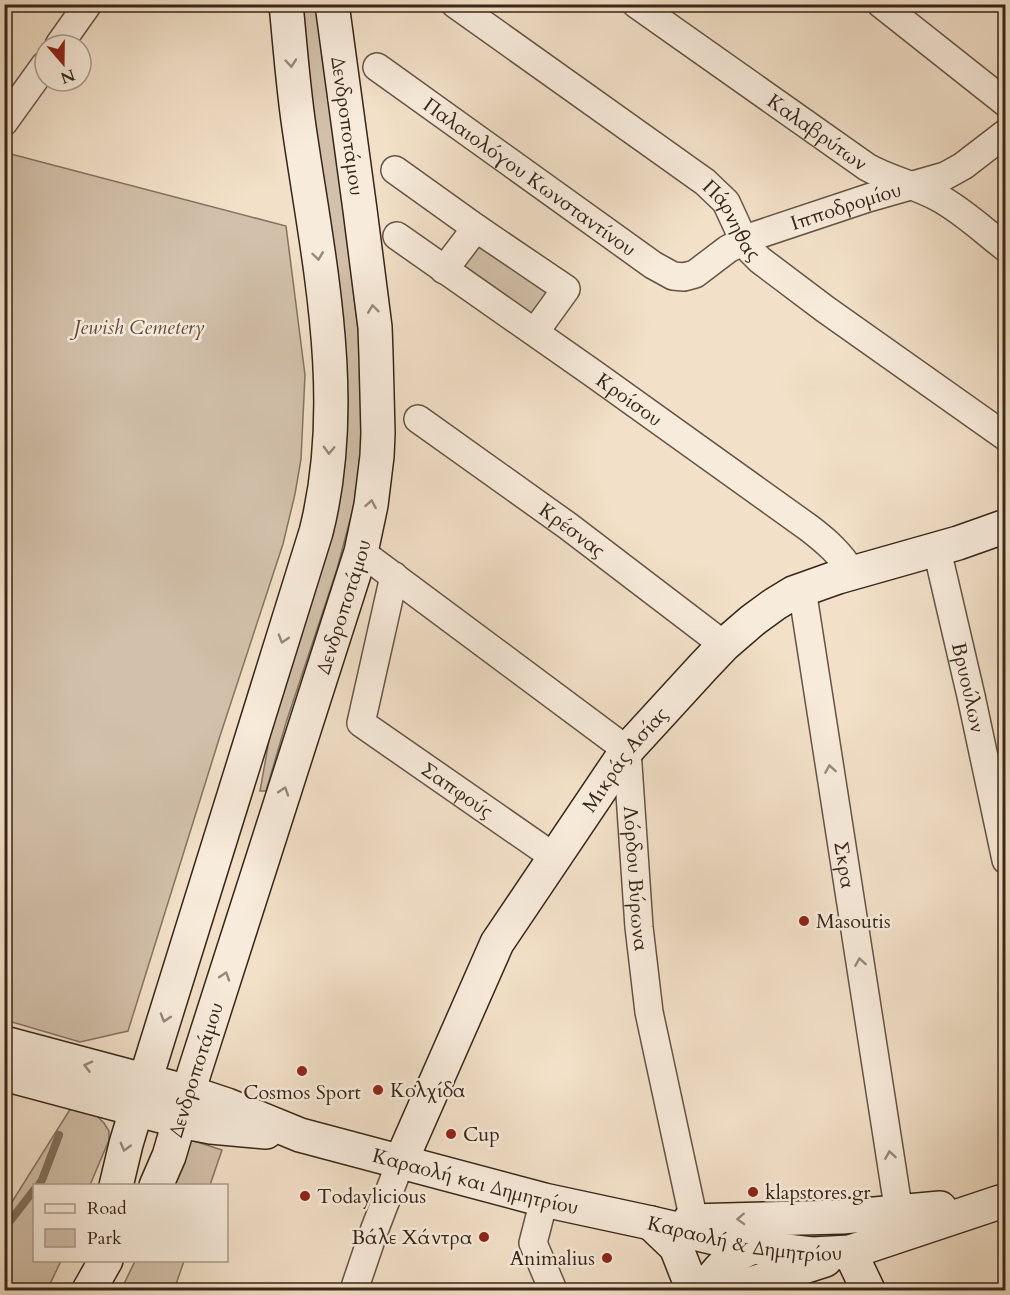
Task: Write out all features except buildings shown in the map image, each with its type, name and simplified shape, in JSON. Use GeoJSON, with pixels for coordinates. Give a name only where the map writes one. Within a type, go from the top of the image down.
{"type":"FeatureCollection","features":[{"type":"Feature","properties":{"kind":"main road"},"geometry":{"type":"LineString","coordinates":[[116,1184],[141,1095],[316,532],[328,476],[330,394],[327,327],[297,112],[286,4]]}},
{"type":"Feature","properties":{"kind":"main road","name":"Δενδροποτάμου"},"geometry":{"type":"LineString","coordinates":[[156,1184],[169,1156],[361,552],[373,493],[378,433],[375,327],[332,4]]}},
{"type":"Feature","properties":{"kind":"main road","name":"Μικράς Ασίας"},"geometry":{"type":"LineString","coordinates":[[401,1161],[497,943],[627,750],[724,645],[765,611],[802,589],[937,550],[1005,526]]}},
{"type":"Feature","properties":{"kind":"main road","name":"Καραολή και Δημητρίου"},"geometry":{"type":"LineString","coordinates":[[4,1043],[141,1095],[184,1107],[227,1105],[300,1135],[544,1200],[651,1222]]}},
{"type":"Feature","properties":{"kind":"main road","name":"Καραολή και Δημητρίου"},"geometry":{"type":"LineString","coordinates":[[4,1074],[141,1095]]}},
{"type":"Feature","properties":{"kind":"main road","name":"Καραολή & Δημητρίου"},"geometry":{"type":"LineString","coordinates":[[651,1222],[842,1217],[1003,1202]]}},
{"type":"Feature","properties":{"kind":"main road","name":"Καραολή & Δημητρίου"},"geometry":{"type":"LineString","coordinates":[[651,1222],[753,1247],[812,1254],[850,1252],[1003,1202]]}},
{"type":"Feature","properties":{"kind":"main road"},"geometry":{"type":"LineString","coordinates":[[704,1290],[725,1263],[743,1251],[842,1217]]}},
{"type":"Feature","properties":{"kind":"main road"},"geometry":{"type":"LineString","coordinates":[[651,1222],[676,1247],[693,1290]]}},
{"type":"Feature","properties":{"kind":"main road"},"geometry":{"type":"LineString","coordinates":[[732,1290],[850,1252],[868,1290]]}},
{"type":"Feature","properties":{"kind":"street"},"geometry":{"type":"LineString","coordinates":[[67,33],[88,4]]}},
{"type":"Feature","properties":{"kind":"street","name":"Πάρνηθας"},"geometry":{"type":"LineString","coordinates":[[455,4],[713,188],[728,207],[744,241],[755,255],[789,282],[1005,437]]}},
{"type":"Feature","properties":{"kind":"street","name":"Καλαβρύτων"},"geometry":{"type":"LineString","coordinates":[[636,4],[867,167],[938,198],[1005,248]]}},
{"type":"Feature","properties":{"kind":"street"},"geometry":{"type":"LineString","coordinates":[[881,4],[1005,103]]}},
{"type":"Feature","properties":{"kind":"street","name":"Παλαιολόγου Κωνσταντίνου"},"geometry":{"type":"LineString","coordinates":[[377,67],[653,265],[673,276],[684,277]]}},
{"type":"Feature","properties":{"kind":"street"},"geometry":{"type":"LineString","coordinates":[[4,122],[33,82]]}},
{"type":"Feature","properties":{"kind":"street","name":"Ιπποδρομίου"},"geometry":{"type":"LineString","coordinates":[[684,277],[700,271],[728,249],[744,241],[868,198],[934,180],[958,170],[1005,133]]}},
{"type":"Feature","properties":{"kind":"street"},"geometry":{"type":"LineString","coordinates":[[395,170],[566,289],[535,332]]}},
{"type":"Feature","properties":{"kind":"street"},"geometry":{"type":"LineString","coordinates":[[444,270],[476,228]]}},
{"type":"Feature","properties":{"kind":"street","name":"Κροίσου"},"geometry":{"type":"LineString","coordinates":[[397,236],[809,528],[837,552],[852,573]]}},
{"type":"Feature","properties":{"kind":"street","name":"Κρέσνας"},"geometry":{"type":"LineString","coordinates":[[418,419],[568,526],[724,645]]}},
{"type":"Feature","properties":{"kind":"street","name":"Βρυούλων"},"geometry":{"type":"LineString","coordinates":[[937,550],[971,696],[1005,860]]}},
{"type":"Feature","properties":{"kind":"street"},"geometry":{"type":"LineString","coordinates":[[361,552],[627,750]]}},
{"type":"Feature","properties":{"kind":"street","name":"Σαπφούς"},"geometry":{"type":"LineString","coordinates":[[394,576],[361,723],[554,857]]}},
{"type":"Feature","properties":{"kind":"street","name":"Σκρα"},"geometry":{"type":"LineString","coordinates":[[802,589],[899,1213]]}},
{"type":"Feature","properties":{"kind":"street","name":"Λόρδου Βύρωνα"},"geometry":{"type":"LineString","coordinates":[[627,750],[639,927],[649,1011],[694,1221]]}},
{"type":"Feature","properties":{"kind":"street"},"geometry":{"type":"LineString","coordinates":[[354,1290],[401,1161]]}},
{"type":"Feature","properties":{"kind":"street"},"geometry":{"type":"LineString","coordinates":[[544,1200],[533,1243],[553,1290]]}},
{"type":"Feature","properties":{"kind":"green space"},"geometry":{"type":"Polygon","coordinates":[[[301,5],[316,5],[362,361],[363,448],[355,501],[337,569],[266,791],[260,791],[273,718],[338,507],[347,435],[348,402],[342,309],[320,173],[301,5]]]}},
{"type":"Feature","properties":{"kind":"green space","name":"Jewish Cemetery"},"geometry":{"type":"Polygon","coordinates":[[[7,153],[286,226],[305,375],[301,459],[283,544],[220,736],[128,1031],[80,1042],[5,1020],[4,162],[7,153]]]}},
{"type":"Feature","properties":{"kind":"green space"},"geometry":{"type":"Polygon","coordinates":[[[476,228],[566,289],[535,332],[444,270],[476,228]]]}},
{"type":"Feature","properties":{"kind":"green space"},"geometry":{"type":"Polygon","coordinates":[[[74,1103],[97,1116],[104,1123],[109,1131],[109,1140],[90,1184],[33,1184],[33,1262],[61,1262],[47,1290],[5,1290],[5,1213],[74,1103]]]}},
{"type":"Feature","properties":{"kind":"green space"},"geometry":{"type":"Polygon","coordinates":[[[191,1140],[222,1150],[210,1184],[171,1184],[191,1140]]]}},
{"type":"Feature","properties":{"kind":"green space"},"geometry":{"type":"Polygon","coordinates":[[[134,1262],[184,1262],[174,1290],[121,1290],[134,1262]]]}},
{"type":"Feature","properties":{"kind":"waterway"},"geometry":{"type":"LineString","coordinates":[[39,1184],[59,1135]]}},
{"type":"Feature","properties":{"kind":"waterway"},"geometry":{"type":"LineString","coordinates":[[4,1229],[33,1191]]}},
{"type":"Feature","properties":{"kind":"place","name":"Masoutis"},"geometry":{"type":"Point","coordinates":[804,921]}},
{"type":"Feature","properties":{"kind":"place","name":"Cosmos Sport"},"geometry":{"type":"Point","coordinates":[302,1071]}},
{"type":"Feature","properties":{"kind":"place","name":"Κολχίδα"},"geometry":{"type":"Point","coordinates":[378,1090]}},
{"type":"Feature","properties":{"kind":"place","name":"Cup"},"geometry":{"type":"Point","coordinates":[451,1134]}},
{"type":"Feature","properties":{"kind":"place","name":"klapstores.gr"},"geometry":{"type":"Point","coordinates":[753,1192]}},
{"type":"Feature","properties":{"kind":"place","name":"Todaylicious"},"geometry":{"type":"Point","coordinates":[305,1196]}},
{"type":"Feature","properties":{"kind":"place","name":"Βάλε Χάντρα"},"geometry":{"type":"Point","coordinates":[484,1237]}},
{"type":"Feature","properties":{"kind":"place","name":"Animalius"},"geometry":{"type":"Point","coordinates":[607,1258]}}]}
